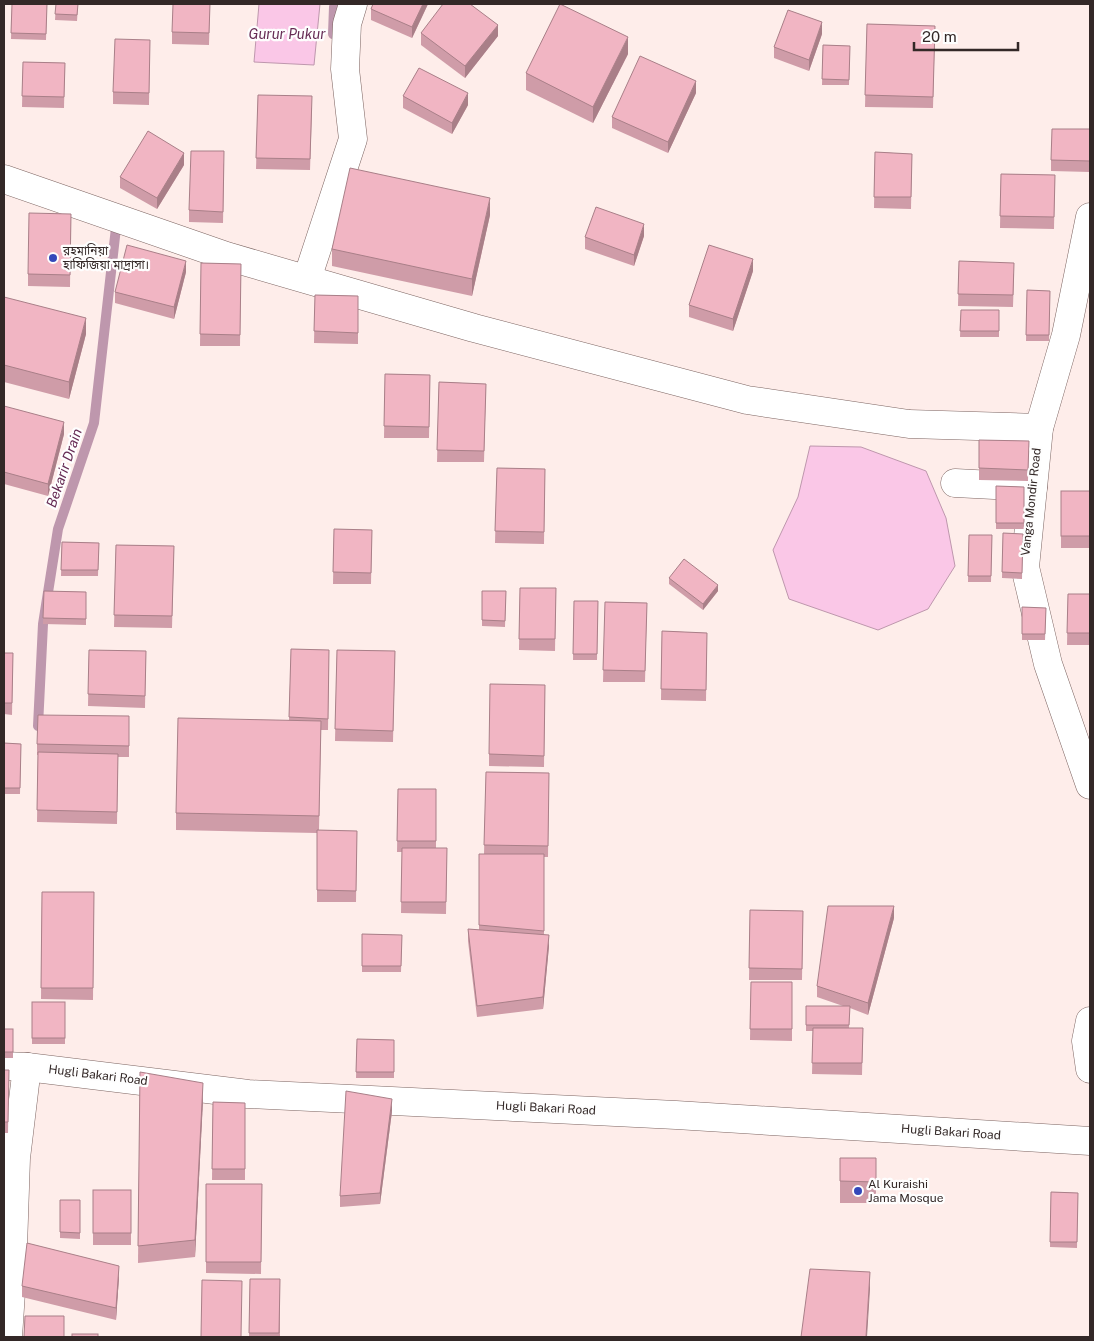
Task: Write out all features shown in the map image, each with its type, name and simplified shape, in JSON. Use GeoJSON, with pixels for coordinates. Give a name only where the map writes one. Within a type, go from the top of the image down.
{"type":"FeatureCollection","features":[{"type":"Feature","properties":{"kind":"street"},"geometry":{"type":"LineString","coordinates":[[307,279],[353,139],[345,69],[347,24],[353,4]]}},
{"type":"Feature","properties":{"kind":"street"},"geometry":{"type":"LineString","coordinates":[[4,179],[226,256],[474,328],[747,400],[909,424],[1039,428]]}},
{"type":"Feature","properties":{"kind":"street","name":"Vanga Mondir Road"},"geometry":{"type":"LineString","coordinates":[[1090,217],[1066,335],[1039,428],[1025,567],[1048,664],[1090,785]]}},
{"type":"Feature","properties":{"kind":"street"},"geometry":{"type":"LineString","coordinates":[[955,483],[1033,488]]}},
{"type":"Feature","properties":{"kind":"street"},"geometry":{"type":"LineString","coordinates":[[1090,1021],[1086,1041],[1090,1069]]}},
{"type":"Feature","properties":{"kind":"street"},"geometry":{"type":"LineString","coordinates":[[8,1337],[7,1300],[16,1158],[16,1066]]}},
{"type":"Feature","properties":{"kind":"street","name":"Hugli Bakari Road"},"geometry":{"type":"LineString","coordinates":[[16,1066],[248,1094],[676,1115],[1090,1140]]}},
{"type":"Feature","properties":{"kind":"water","name":"Gurur Pukur"},"geometry":{"type":"Polygon","coordinates":[[[259,4],[320,4],[314,65],[254,62],[259,4]]]}},
{"type":"Feature","properties":{"kind":"water"},"geometry":{"type":"Polygon","coordinates":[[[810,446],[861,447],[926,471],[946,518],[955,566],[928,609],[878,630],[789,599],[773,550],[798,497],[810,446]]]}},
{"type":"Feature","properties":{"kind":"building"},"geometry":{"type":"Polygon","coordinates":[[[12,4],[47,4],[46,34],[11,33],[12,4]]]}},
{"type":"Feature","properties":{"kind":"building"},"geometry":{"type":"Polygon","coordinates":[[[56,4],[78,4],[77,15],[55,14],[56,4]]]}},
{"type":"Feature","properties":{"kind":"building"},"geometry":{"type":"Polygon","coordinates":[[[173,4],[210,4],[209,33],[172,32],[173,4]]]}},
{"type":"Feature","properties":{"kind":"building"},"geometry":{"type":"Polygon","coordinates":[[[373,4],[423,4],[412,27],[371,9],[373,4]]]}},
{"type":"Feature","properties":{"kind":"building"},"geometry":{"type":"Polygon","coordinates":[[[443,4],[470,4],[498,25],[465,66],[421,33],[443,4]]]}},
{"type":"Feature","properties":{"kind":"building"},"geometry":{"type":"Polygon","coordinates":[[[560,4],[628,37],[593,107],[526,73],[560,4]]]}},
{"type":"Feature","properties":{"kind":"building"},"geometry":{"type":"Polygon","coordinates":[[[788,10],[822,22],[809,60],[774,47],[788,10]]]}},
{"type":"Feature","properties":{"kind":"building"},"geometry":{"type":"Polygon","coordinates":[[[867,24],[935,26],[933,97],[865,95],[867,24]]]}},
{"type":"Feature","properties":{"kind":"building"},"geometry":{"type":"Polygon","coordinates":[[[115,39],[150,40],[149,93],[113,92],[115,39]]]}},
{"type":"Feature","properties":{"kind":"building"},"geometry":{"type":"Polygon","coordinates":[[[823,45],[850,46],[849,80],[822,79],[823,45]]]}},
{"type":"Feature","properties":{"kind":"building"},"geometry":{"type":"Polygon","coordinates":[[[640,56],[696,81],[668,142],[612,117],[640,56]]]}},
{"type":"Feature","properties":{"kind":"building"},"geometry":{"type":"Polygon","coordinates":[[[23,62],[65,63],[64,97],[22,96],[23,62]]]}},
{"type":"Feature","properties":{"kind":"building"},"geometry":{"type":"Polygon","coordinates":[[[419,68],[468,93],[452,123],[403,96],[419,68]]]}},
{"type":"Feature","properties":{"kind":"building"},"geometry":{"type":"Polygon","coordinates":[[[258,95],[312,96],[310,159],[256,158],[258,95]]]}},
{"type":"Feature","properties":{"kind":"building"},"geometry":{"type":"Polygon","coordinates":[[[1052,129],[1090,129],[1090,161],[1051,160],[1052,129]]]}},
{"type":"Feature","properties":{"kind":"building"},"geometry":{"type":"Polygon","coordinates":[[[148,131],[184,153],[157,198],[120,177],[148,131]]]}},
{"type":"Feature","properties":{"kind":"building"},"geometry":{"type":"Polygon","coordinates":[[[191,151],[224,151],[223,212],[189,210],[191,151]]]}},
{"type":"Feature","properties":{"kind":"building"},"geometry":{"type":"Polygon","coordinates":[[[875,152],[912,154],[911,197],[874,197],[875,152]]]}},
{"type":"Feature","properties":{"kind":"building"},"geometry":{"type":"Polygon","coordinates":[[[350,168],[490,198],[472,279],[332,249],[350,168]]]}},
{"type":"Feature","properties":{"kind":"building"},"geometry":{"type":"Polygon","coordinates":[[[1001,174],[1055,175],[1054,217],[1000,216],[1001,174]]]}},
{"type":"Feature","properties":{"kind":"building"},"geometry":{"type":"Polygon","coordinates":[[[596,207],[644,224],[634,255],[585,237],[596,207]]]}},
{"type":"Feature","properties":{"kind":"building"},"geometry":{"type":"Polygon","coordinates":[[[29,213],[71,214],[70,275],[28,274],[29,213]]]}},
{"type":"Feature","properties":{"kind":"building"},"geometry":{"type":"Polygon","coordinates":[[[127,245],[186,261],[174,307],[115,292],[127,245]]]}},
{"type":"Feature","properties":{"kind":"building"},"geometry":{"type":"Polygon","coordinates":[[[709,245],[753,259],[733,319],[689,305],[709,245]]]}},
{"type":"Feature","properties":{"kind":"building"},"geometry":{"type":"Polygon","coordinates":[[[959,261],[1014,263],[1013,295],[958,294],[959,261]]]}},
{"type":"Feature","properties":{"kind":"building"},"geometry":{"type":"Polygon","coordinates":[[[201,263],[241,264],[240,335],[200,334],[201,263]]]}},
{"type":"Feature","properties":{"kind":"building"},"geometry":{"type":"Polygon","coordinates":[[[1027,290],[1050,291],[1049,335],[1026,335],[1027,290]]]}},
{"type":"Feature","properties":{"kind":"building"},"geometry":{"type":"Polygon","coordinates":[[[315,295],[358,296],[358,333],[314,331],[315,295]]]}},
{"type":"Feature","properties":{"kind":"building"},"geometry":{"type":"Polygon","coordinates":[[[4,297],[86,318],[69,382],[4,365],[4,297]]]}},
{"type":"Feature","properties":{"kind":"building"},"geometry":{"type":"Polygon","coordinates":[[[961,310],[999,310],[999,331],[960,331],[961,310]]]}},
{"type":"Feature","properties":{"kind":"building"},"geometry":{"type":"Polygon","coordinates":[[[385,374],[430,375],[429,427],[384,426],[385,374]]]}},
{"type":"Feature","properties":{"kind":"building"},"geometry":{"type":"Polygon","coordinates":[[[439,382],[486,384],[484,451],[437,450],[439,382]]]}},
{"type":"Feature","properties":{"kind":"building"},"geometry":{"type":"Polygon","coordinates":[[[4,406],[64,422],[48,484],[4,472],[4,406]]]}},
{"type":"Feature","properties":{"kind":"building"},"geometry":{"type":"Polygon","coordinates":[[[979,440],[1029,441],[1028,470],[979,468],[979,440]]]}},
{"type":"Feature","properties":{"kind":"building"},"geometry":{"type":"Polygon","coordinates":[[[497,468],[545,469],[544,532],[495,531],[497,468]]]}},
{"type":"Feature","properties":{"kind":"building"},"geometry":{"type":"Polygon","coordinates":[[[996,486],[1024,487],[1024,523],[996,523],[996,486]]]}},
{"type":"Feature","properties":{"kind":"building"},"geometry":{"type":"Polygon","coordinates":[[[1061,491],[1090,491],[1090,536],[1061,536],[1061,491]]]}},
{"type":"Feature","properties":{"kind":"building"},"geometry":{"type":"Polygon","coordinates":[[[334,529],[372,530],[371,573],[333,572],[334,529]]]}},
{"type":"Feature","properties":{"kind":"building"},"geometry":{"type":"Polygon","coordinates":[[[1003,533],[1023,534],[1022,573],[1002,572],[1003,533]]]}},
{"type":"Feature","properties":{"kind":"building"},"geometry":{"type":"Polygon","coordinates":[[[969,535],[992,535],[991,576],[968,576],[969,535]]]}},
{"type":"Feature","properties":{"kind":"building"},"geometry":{"type":"Polygon","coordinates":[[[62,542],[99,543],[98,570],[61,570],[62,542]]]}},
{"type":"Feature","properties":{"kind":"building"},"geometry":{"type":"Polygon","coordinates":[[[116,545],[174,546],[172,616],[114,615],[116,545]]]}},
{"type":"Feature","properties":{"kind":"building"},"geometry":{"type":"Polygon","coordinates":[[[684,559],[718,585],[703,604],[669,578],[684,559]]]}},
{"type":"Feature","properties":{"kind":"building"},"geometry":{"type":"Polygon","coordinates":[[[520,588],[556,588],[555,639],[519,639],[520,588]]]}},
{"type":"Feature","properties":{"kind":"building"},"geometry":{"type":"Polygon","coordinates":[[[44,591],[86,592],[86,619],[43,618],[44,591]]]}},
{"type":"Feature","properties":{"kind":"building"},"geometry":{"type":"Polygon","coordinates":[[[482,591],[506,591],[505,621],[482,620],[482,591]]]}},
{"type":"Feature","properties":{"kind":"building"},"geometry":{"type":"Polygon","coordinates":[[[1068,594],[1090,594],[1090,633],[1067,633],[1068,594]]]}},
{"type":"Feature","properties":{"kind":"building"},"geometry":{"type":"Polygon","coordinates":[[[574,601],[598,601],[597,654],[573,654],[574,601]]]}},
{"type":"Feature","properties":{"kind":"building"},"geometry":{"type":"Polygon","coordinates":[[[605,602],[647,603],[645,671],[603,670],[605,602]]]}},
{"type":"Feature","properties":{"kind":"building"},"geometry":{"type":"Polygon","coordinates":[[[1022,607],[1046,608],[1045,634],[1022,634],[1022,607]]]}},
{"type":"Feature","properties":{"kind":"building"},"geometry":{"type":"Polygon","coordinates":[[[662,631],[707,633],[706,690],[661,689],[662,631]]]}},
{"type":"Feature","properties":{"kind":"building"},"geometry":{"type":"Polygon","coordinates":[[[291,649],[329,650],[328,719],[289,717],[291,649]]]}},
{"type":"Feature","properties":{"kind":"building"},"geometry":{"type":"Polygon","coordinates":[[[89,650],[146,651],[145,696],[88,694],[89,650]]]}},
{"type":"Feature","properties":{"kind":"building"},"geometry":{"type":"Polygon","coordinates":[[[337,650],[395,651],[393,731],[335,729],[337,650]]]}},
{"type":"Feature","properties":{"kind":"building"},"geometry":{"type":"Polygon","coordinates":[[[4,653],[13,653],[12,703],[4,703],[4,653]]]}},
{"type":"Feature","properties":{"kind":"building"},"geometry":{"type":"Polygon","coordinates":[[[490,684],[545,685],[544,756],[489,754],[490,684]]]}},
{"type":"Feature","properties":{"kind":"building"},"geometry":{"type":"Polygon","coordinates":[[[38,715],[129,716],[129,746],[37,744],[38,715]]]}},
{"type":"Feature","properties":{"kind":"building"},"geometry":{"type":"Polygon","coordinates":[[[178,718],[321,721],[319,816],[176,813],[178,718]]]}},
{"type":"Feature","properties":{"kind":"building"},"geometry":{"type":"Polygon","coordinates":[[[4,743],[21,744],[20,788],[4,788],[4,743]]]}},
{"type":"Feature","properties":{"kind":"building"},"geometry":{"type":"Polygon","coordinates":[[[38,752],[118,754],[117,812],[37,810],[38,752]]]}},
{"type":"Feature","properties":{"kind":"building"},"geometry":{"type":"Polygon","coordinates":[[[486,772],[549,773],[548,846],[484,845],[486,772]]]}},
{"type":"Feature","properties":{"kind":"building"},"geometry":{"type":"Polygon","coordinates":[[[398,789],[436,789],[436,841],[397,841],[398,789]]]}},
{"type":"Feature","properties":{"kind":"building"},"geometry":{"type":"Polygon","coordinates":[[[317,830],[357,831],[356,891],[317,890],[317,830]]]}},
{"type":"Feature","properties":{"kind":"building"},"geometry":{"type":"Polygon","coordinates":[[[402,848],[447,848],[446,902],[401,902],[402,848]]]}},
{"type":"Feature","properties":{"kind":"building"},"geometry":{"type":"Polygon","coordinates":[[[479,854],[544,854],[544,931],[479,925],[479,854]]]}},
{"type":"Feature","properties":{"kind":"building"},"geometry":{"type":"Polygon","coordinates":[[[42,892],[94,892],[93,988],[41,988],[42,892]]]}},
{"type":"Feature","properties":{"kind":"building"},"geometry":{"type":"Polygon","coordinates":[[[828,906],[894,906],[868,1003],[817,986],[828,906]]]}},
{"type":"Feature","properties":{"kind":"building"},"geometry":{"type":"Polygon","coordinates":[[[750,910],[803,911],[802,969],[749,968],[750,910]]]}},
{"type":"Feature","properties":{"kind":"building"},"geometry":{"type":"Polygon","coordinates":[[[468,929],[549,935],[543,997],[477,1006],[468,929]]]}},
{"type":"Feature","properties":{"kind":"building"},"geometry":{"type":"Polygon","coordinates":[[[362,934],[402,935],[401,966],[362,966],[362,934]]]}},
{"type":"Feature","properties":{"kind":"building"},"geometry":{"type":"Polygon","coordinates":[[[751,982],[792,982],[792,1029],[750,1029],[751,982]]]}},
{"type":"Feature","properties":{"kind":"building"},"geometry":{"type":"Polygon","coordinates":[[[32,1002],[65,1002],[65,1038],[32,1038],[32,1002]]]}},
{"type":"Feature","properties":{"kind":"building"},"geometry":{"type":"Polygon","coordinates":[[[806,1006],[850,1006],[849,1025],[806,1025],[806,1006]]]}},
{"type":"Feature","properties":{"kind":"building"},"geometry":{"type":"Polygon","coordinates":[[[813,1028],[863,1028],[862,1063],[812,1063],[813,1028]]]}},
{"type":"Feature","properties":{"kind":"building"},"geometry":{"type":"Polygon","coordinates":[[[4,1029],[13,1029],[13,1052],[4,1052],[4,1029]]]}},
{"type":"Feature","properties":{"kind":"building"},"geometry":{"type":"Polygon","coordinates":[[[357,1039],[394,1040],[394,1072],[356,1072],[357,1039]]]}},
{"type":"Feature","properties":{"kind":"building"},"geometry":{"type":"Polygon","coordinates":[[[4,1070],[9,1070],[8,1122],[4,1122],[4,1070]]]}},
{"type":"Feature","properties":{"kind":"building"},"geometry":{"type":"Polygon","coordinates":[[[140,1072],[203,1083],[195,1240],[138,1246],[140,1072]]]}},
{"type":"Feature","properties":{"kind":"building"},"geometry":{"type":"Polygon","coordinates":[[[346,1091],[392,1099],[380,1193],[340,1196],[346,1091]]]}},
{"type":"Feature","properties":{"kind":"building"},"geometry":{"type":"Polygon","coordinates":[[[213,1102],[245,1103],[245,1169],[212,1169],[213,1102]]]}},
{"type":"Feature","properties":{"kind":"building"},"geometry":{"type":"Polygon","coordinates":[[[840,1158],[876,1158],[876,1182],[840,1181],[840,1158]]]}},
{"type":"Feature","properties":{"kind":"building"},"geometry":{"type":"Polygon","coordinates":[[[206,1184],[262,1184],[261,1262],[206,1262],[206,1184]]]}},
{"type":"Feature","properties":{"kind":"building"},"geometry":{"type":"Polygon","coordinates":[[[93,1190],[131,1190],[131,1233],[93,1233],[93,1190]]]}},
{"type":"Feature","properties":{"kind":"building"},"geometry":{"type":"Polygon","coordinates":[[[1051,1192],[1078,1193],[1077,1242],[1050,1242],[1051,1192]]]}},
{"type":"Feature","properties":{"kind":"building"},"geometry":{"type":"Polygon","coordinates":[[[60,1200],[80,1200],[80,1233],[60,1232],[60,1200]]]}},
{"type":"Feature","properties":{"kind":"building"},"geometry":{"type":"Polygon","coordinates":[[[27,1243],[119,1266],[116,1308],[22,1286],[27,1243]]]}},
{"type":"Feature","properties":{"kind":"building"},"geometry":{"type":"Polygon","coordinates":[[[810,1269],[870,1272],[866,1337],[801,1337],[810,1269]]]}},
{"type":"Feature","properties":{"kind":"building"},"geometry":{"type":"Polygon","coordinates":[[[250,1279],[280,1279],[279,1333],[249,1333],[250,1279]]]}},
{"type":"Feature","properties":{"kind":"building"},"geometry":{"type":"Polygon","coordinates":[[[202,1280],[242,1281],[241,1337],[201,1337],[202,1280]]]}},
{"type":"Feature","properties":{"kind":"building"},"geometry":{"type":"Polygon","coordinates":[[[25,1316],[64,1316],[64,1337],[24,1337],[25,1316]]]}},
{"type":"Feature","properties":{"kind":"building"},"geometry":{"type":"Polygon","coordinates":[[[72,1334],[98,1334],[98,1337],[72,1337],[72,1334]]]}},
{"type":"Feature","properties":{"kind":"waterway"},"geometry":{"type":"LineString","coordinates":[[333,34],[334,7]]}},
{"type":"Feature","properties":{"kind":"waterway","name":"Bekarir Drain"},"geometry":{"type":"LineString","coordinates":[[38,726],[43,624],[58,529],[94,423],[117,219]]}},
{"type":"Feature","properties":{"kind":"place","name":"রহমানিয়া হাফিজিয়া মাদ্রাসা।"},"geometry":{"type":"Point","coordinates":[53,258]}},
{"type":"Feature","properties":{"kind":"place","name":"Al Kuraishi Jama Mosque"},"geometry":{"type":"Point","coordinates":[858,1191]}}]}
